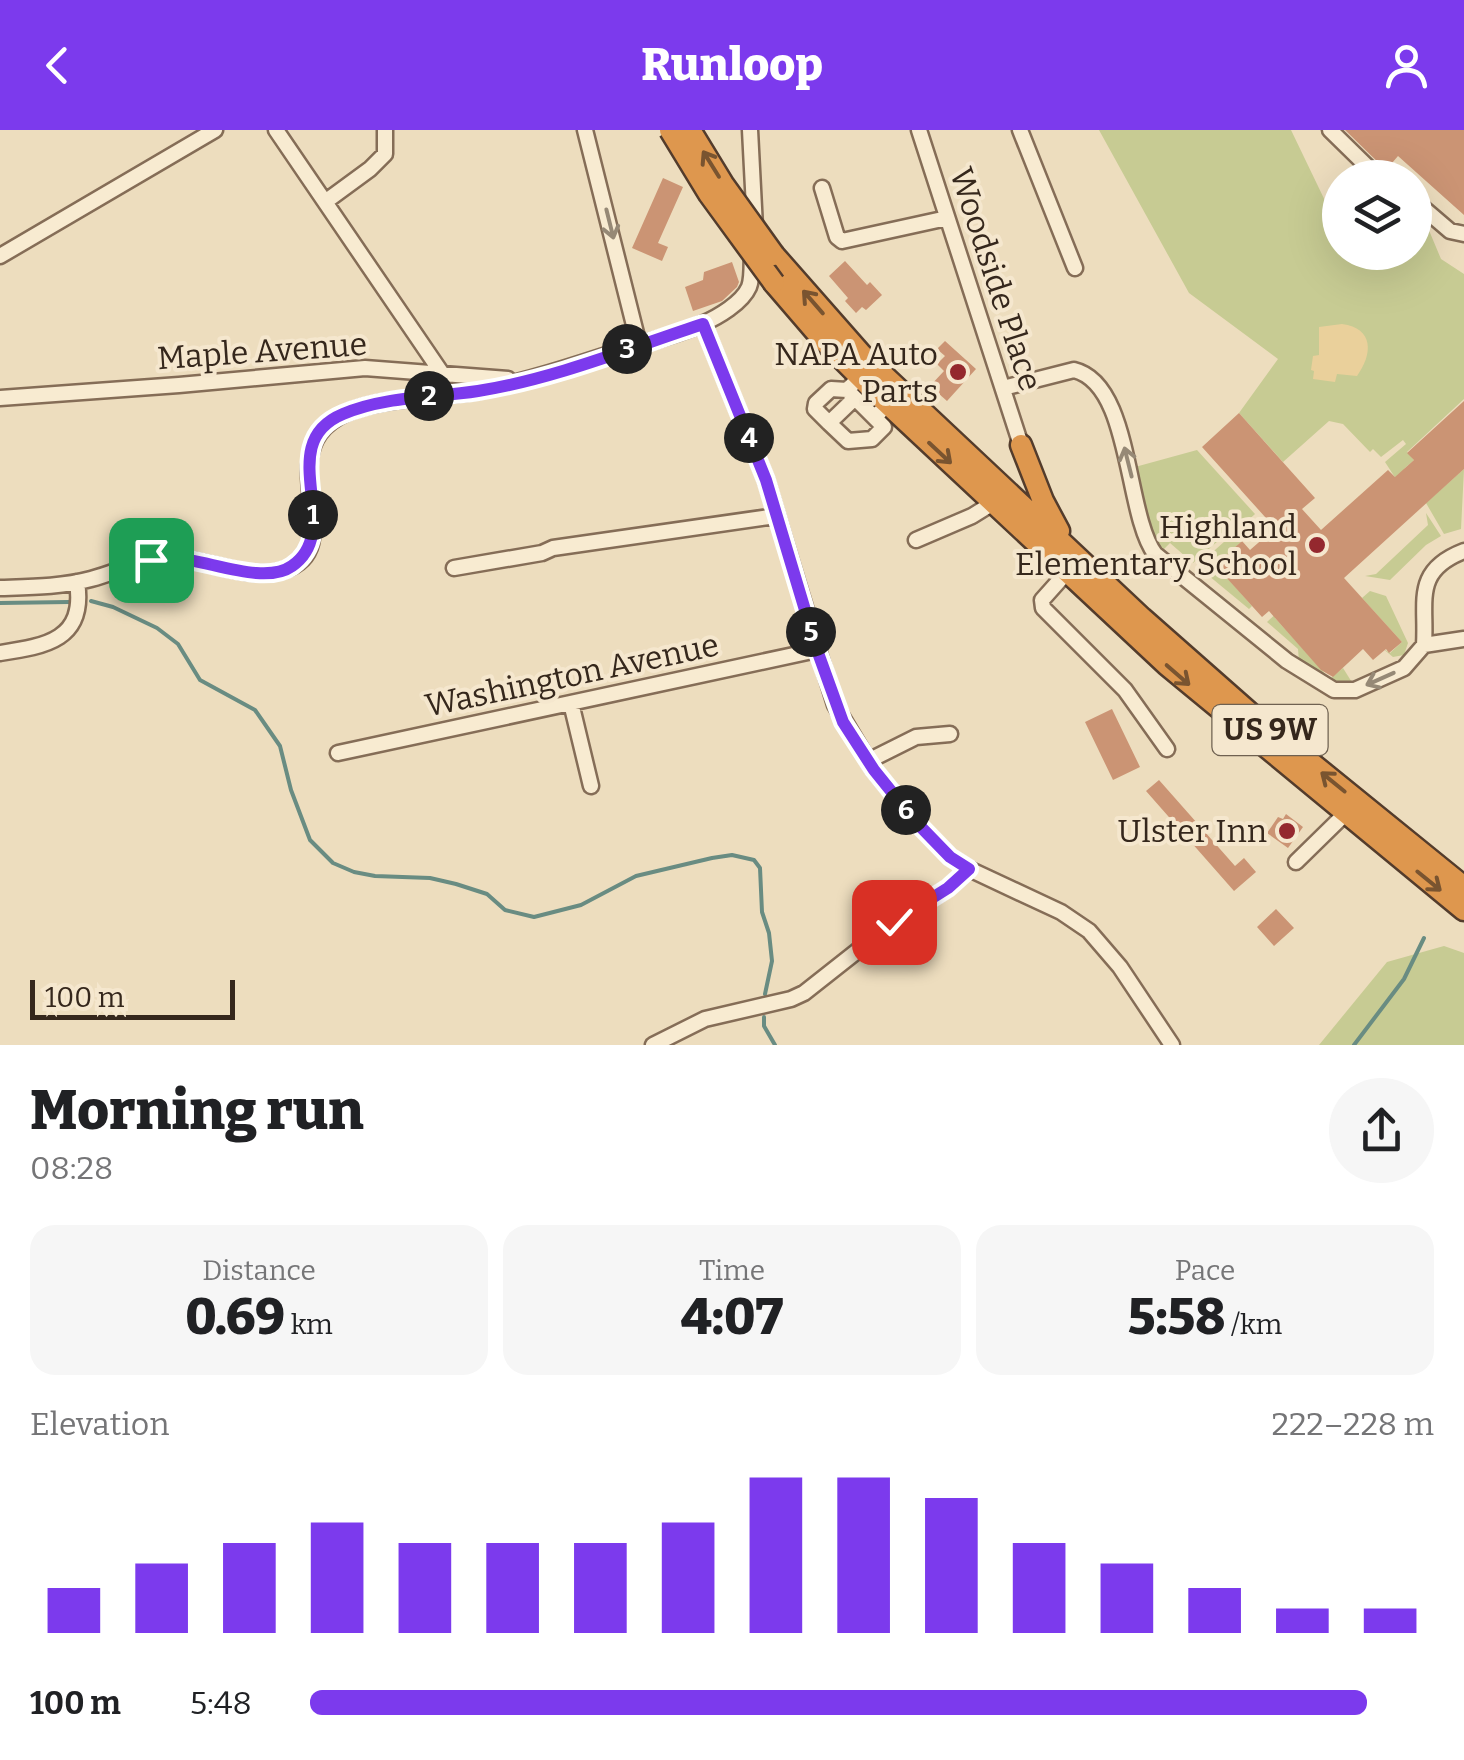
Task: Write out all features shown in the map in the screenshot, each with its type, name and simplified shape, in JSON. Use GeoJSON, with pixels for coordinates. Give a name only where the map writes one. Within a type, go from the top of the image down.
{"type":"FeatureCollection","features":[{"type":"Feature","properties":{"kind":"highway","name":"US 9W"},"geometry":{"type":"LineString","coordinates":[[670,130],[708,194],[854,389],[1464,886]]}},
{"type":"Feature","properties":{"kind":"highway","name":"US 9W"},"geometry":{"type":"LineString","coordinates":[[690,130],[774,255],[836,328],[988,473],[1203,697],[1464,910]]}},
{"type":"Feature","properties":{"kind":"highway"},"geometry":{"type":"LineString","coordinates":[[988,473],[998,476],[1015,470],[1020,463],[1021,445]]}},
{"type":"Feature","properties":{"kind":"highway"},"geometry":{"type":"LineString","coordinates":[[1021,445],[1076,568]]}},
{"type":"Feature","properties":{"kind":"street"},"geometry":{"type":"LineString","coordinates":[[0,256],[214,130]]}},
{"type":"Feature","properties":{"kind":"street"},"geometry":{"type":"LineString","coordinates":[[276,130],[444,375]]}},
{"type":"Feature","properties":{"kind":"street"},"geometry":{"type":"LineString","coordinates":[[324,202],[370,170],[385,154],[385,130]]}},
{"type":"Feature","properties":{"kind":"street"},"geometry":{"type":"LineString","coordinates":[[585,130],[639,345]]}},
{"type":"Feature","properties":{"kind":"street"},"geometry":{"type":"LineString","coordinates":[[0,588],[77,582],[134,564],[173,558],[264,574],[285,570],[308,552],[314,535],[308,470],[311,447],[318,433],[340,415],[410,398],[478,391],[527,380],[703,324],[734,305],[749,286],[755,222],[750,130]]}},
{"type":"Feature","properties":{"kind":"street","name":"Woodside Place"},"geometry":{"type":"LineString","coordinates":[[919,130],[1021,445]]}},
{"type":"Feature","properties":{"kind":"street"},"geometry":{"type":"LineString","coordinates":[[1020,130],[1076,268]]}},
{"type":"Feature","properties":{"kind":"street"},"geometry":{"type":"LineString","coordinates":[[1330,130],[1361,160]]}},
{"type":"Feature","properties":{"kind":"street"},"geometry":{"type":"LineString","coordinates":[[822,188],[837,237],[842,240],[947,218]]}},
{"type":"Feature","properties":{"kind":"street"},"geometry":{"type":"LineString","coordinates":[[1432,215],[1450,230],[1464,234]]}},
{"type":"Feature","properties":{"kind":"street"},"geometry":{"type":"LineString","coordinates":[[703,324],[766,480],[843,722],[868,761],[916,822],[950,857],[1062,912],[1088,930],[1120,967],[1172,1045]]}},
{"type":"Feature","properties":{"kind":"street","name":"Maple Avenue"},"geometry":{"type":"LineString","coordinates":[[0,398],[365,368],[527,380]]}},
{"type":"Feature","properties":{"kind":"street"},"geometry":{"type":"LineString","coordinates":[[1003,388],[1074,370],[1095,381],[1124,447],[1143,538],[1155,554],[1305,674],[1334,690],[1356,690],[1404,668],[1418,656],[1424,646],[1424,587],[1434,570],[1464,552]]}},
{"type":"Feature","properties":{"kind":"street"},"geometry":{"type":"LineString","coordinates":[[854,389],[831,389],[814,409],[848,442],[872,439],[884,427],[881,411]]}},
{"type":"Feature","properties":{"kind":"street"},"geometry":{"type":"LineString","coordinates":[[829,423],[854,389]]}},
{"type":"Feature","properties":{"kind":"street"},"geometry":{"type":"LineString","coordinates":[[916,540],[993,503]]}},
{"type":"Feature","properties":{"kind":"street"},"geometry":{"type":"LineString","coordinates":[[454,568],[542,554],[553,548],[776,516]]}},
{"type":"Feature","properties":{"kind":"street"},"geometry":{"type":"LineString","coordinates":[[1076,568],[1042,600],[1043,608],[1125,690],[1167,749]]}},
{"type":"Feature","properties":{"kind":"street"},"geometry":{"type":"LineString","coordinates":[[0,653],[44,646],[56,639],[80,610],[77,582]]}},
{"type":"Feature","properties":{"kind":"street"},"geometry":{"type":"LineString","coordinates":[[1424,646],[1464,639]]}},
{"type":"Feature","properties":{"kind":"street","name":"Washington Avenue"},"geometry":{"type":"LineString","coordinates":[[338,753],[817,650]]}},
{"type":"Feature","properties":{"kind":"street"},"geometry":{"type":"LineString","coordinates":[[571,703],[591,786]]}},
{"type":"Feature","properties":{"kind":"street"},"geometry":{"type":"LineString","coordinates":[[868,761],[916,736],[950,734]]}},
{"type":"Feature","properties":{"kind":"street"},"geometry":{"type":"LineString","coordinates":[[1296,862],[1345,814]]}},
{"type":"Feature","properties":{"kind":"street"},"geometry":{"type":"LineString","coordinates":[[653,1045],[705,1019],[804,993],[969,869]]}},
{"type":"Feature","properties":{"kind":"green space"},"geometry":{"type":"Polygon","coordinates":[[[1099,130],[1291,130],[1322,194],[1322,270],[1432,270],[1432,238],[1441,259],[1464,274],[1464,399],[1407,452],[1414,460],[1398,482],[1385,462],[1406,444],[1403,440],[1381,457],[1373,449],[1370,452],[1343,424],[1329,421],[1283,462],[1239,413],[1278,359],[1189,293],[1099,130]]]}},
{"type":"Feature","properties":{"kind":"green space"},"geometry":{"type":"Polygon","coordinates":[[[1197,450],[1255,514],[1243,525],[1247,531],[1244,534],[1235,526],[1193,563],[1170,543],[1164,549],[1157,546],[1135,467],[1197,450]]]}},
{"type":"Feature","properties":{"kind":"green space"},"geometry":{"type":"Polygon","coordinates":[[[1464,469],[1461,529],[1444,534],[1426,503],[1464,469]]]}},
{"type":"Feature","properties":{"kind":"green space"},"geometry":{"type":"Polygon","coordinates":[[[1426,513],[1441,536],[1390,580],[1365,576],[1376,574],[1428,525],[1426,513]]]}},
{"type":"Feature","properties":{"kind":"green space"},"geometry":{"type":"Polygon","coordinates":[[[1234,533],[1242,541],[1216,565],[1252,606],[1249,609],[1197,566],[1234,533]]]}},
{"type":"Feature","properties":{"kind":"green space"},"geometry":{"type":"Polygon","coordinates":[[[1370,591],[1386,596],[1408,643],[1404,655],[1393,657],[1382,648],[1390,653],[1402,642],[1362,598],[1370,591]]]}},
{"type":"Feature","properties":{"kind":"green space"},"geometry":{"type":"Polygon","coordinates":[[[1281,609],[1275,618],[1330,679],[1343,668],[1353,684],[1331,682],[1299,662],[1298,649],[1267,622],[1281,609]]]}},
{"type":"Feature","properties":{"kind":"green space"},"geometry":{"type":"Polygon","coordinates":[[[1444,946],[1464,953],[1464,1045],[1319,1045],[1387,962],[1444,946]]]}},
{"type":"Feature","properties":{"kind":"sand"},"geometry":{"type":"Polygon","coordinates":[[[1342,324],[1365,336],[1368,351],[1362,368],[1357,376],[1337,374],[1335,382],[1313,379],[1313,356],[1319,355],[1319,327],[1342,324]]]}},
{"type":"Feature","properties":{"kind":"building"},"geometry":{"type":"Polygon","coordinates":[[[1345,130],[1464,130],[1464,215],[1432,186],[1432,160],[1402,160],[1398,156],[1395,160],[1376,160],[1345,130]]]}},
{"type":"Feature","properties":{"kind":"building"},"geometry":{"type":"Polygon","coordinates":[[[663,178],[683,187],[658,243],[668,247],[662,261],[632,248],[663,178]]]}},
{"type":"Feature","properties":{"kind":"building"},"geometry":{"type":"Polygon","coordinates":[[[845,261],[882,295],[866,310],[862,307],[856,313],[829,276],[845,261]]]}},
{"type":"Feature","properties":{"kind":"building"},"geometry":{"type":"Polygon","coordinates":[[[732,262],[737,287],[722,301],[693,311],[685,287],[703,280],[704,272],[732,262]]]}},
{"type":"Feature","properties":{"kind":"building","name":"NAPA Auto Parts"},"geometry":{"type":"Polygon","coordinates":[[[945,341],[976,369],[947,401],[930,386],[944,371],[937,364],[945,356],[937,349],[945,341]]]}},
{"type":"Feature","properties":{"kind":"building","name":"Highland Elementary School"},"geometry":{"type":"Polygon","coordinates":[[[1464,401],[1464,469],[1344,578],[1402,642],[1373,660],[1363,649],[1333,677],[1321,670],[1269,611],[1262,617],[1215,565],[1242,541],[1250,550],[1275,528],[1202,447],[1239,413],[1315,498],[1302,509],[1321,530],[1388,470],[1395,477],[1414,460],[1407,453],[1464,401]]]}},
{"type":"Feature","properties":{"kind":"building"},"geometry":{"type":"Polygon","coordinates":[[[1112,709],[1140,767],[1113,780],[1085,722],[1112,709]]]}},
{"type":"Feature","properties":{"kind":"building"},"geometry":{"type":"Polygon","coordinates":[[[1159,780],[1235,866],[1244,858],[1256,872],[1234,891],[1146,791],[1159,780]]]}},
{"type":"Feature","properties":{"kind":"building"},"geometry":{"type":"Polygon","coordinates":[[[1286,814],[1303,827],[1288,848],[1267,833],[1278,817],[1283,819],[1286,814]]]}},
{"type":"Feature","properties":{"kind":"building"},"geometry":{"type":"Polygon","coordinates":[[[1276,909],[1294,928],[1274,946],[1257,927],[1276,909]]]}},
{"type":"Feature","properties":{"kind":"waterway"},"geometry":{"type":"LineString","coordinates":[[91,601],[157,628],[178,644],[200,680],[255,710],[280,746],[310,840],[333,863],[354,872],[456,884],[487,894],[505,910],[534,917],[581,905],[636,876],[732,855],[754,860],[760,868],[762,912],[772,961],[765,994]]}},
{"type":"Feature","properties":{"kind":"waterway"},"geometry":{"type":"LineString","coordinates":[[0,603],[69,602]]}},
{"type":"Feature","properties":{"kind":"waterway"},"geometry":{"type":"LineString","coordinates":[[1354,1045],[1404,979],[1424,938]]}},
{"type":"Feature","properties":{"kind":"waterway"},"geometry":{"type":"LineString","coordinates":[[764,1017],[764,1026],[775,1045]]}},
{"type":"Feature","properties":{"kind":"place","name":"NAPA Auto Parts"},"geometry":{"type":"Point","coordinates":[958,372]}},
{"type":"Feature","properties":{"kind":"place","name":"Highland Elementary School"},"geometry":{"type":"Point","coordinates":[1317,545]}},
{"type":"Feature","properties":{"kind":"place","name":"Ulster Inn"},"geometry":{"type":"Point","coordinates":[1287,831]}},
{"type":"Feature","properties":{"kind":"route"},"geometry":{"type":"LineString","coordinates":[[151,560],[173,558],[264,574],[285,570],[308,552],[314,535],[308,470],[311,447],[324,426],[340,415],[366,406],[478,391],[527,380],[703,324],[766,480],[843,722],[874,770],[916,822],[950,857],[969,869],[948,888],[894,922]]}}]}
